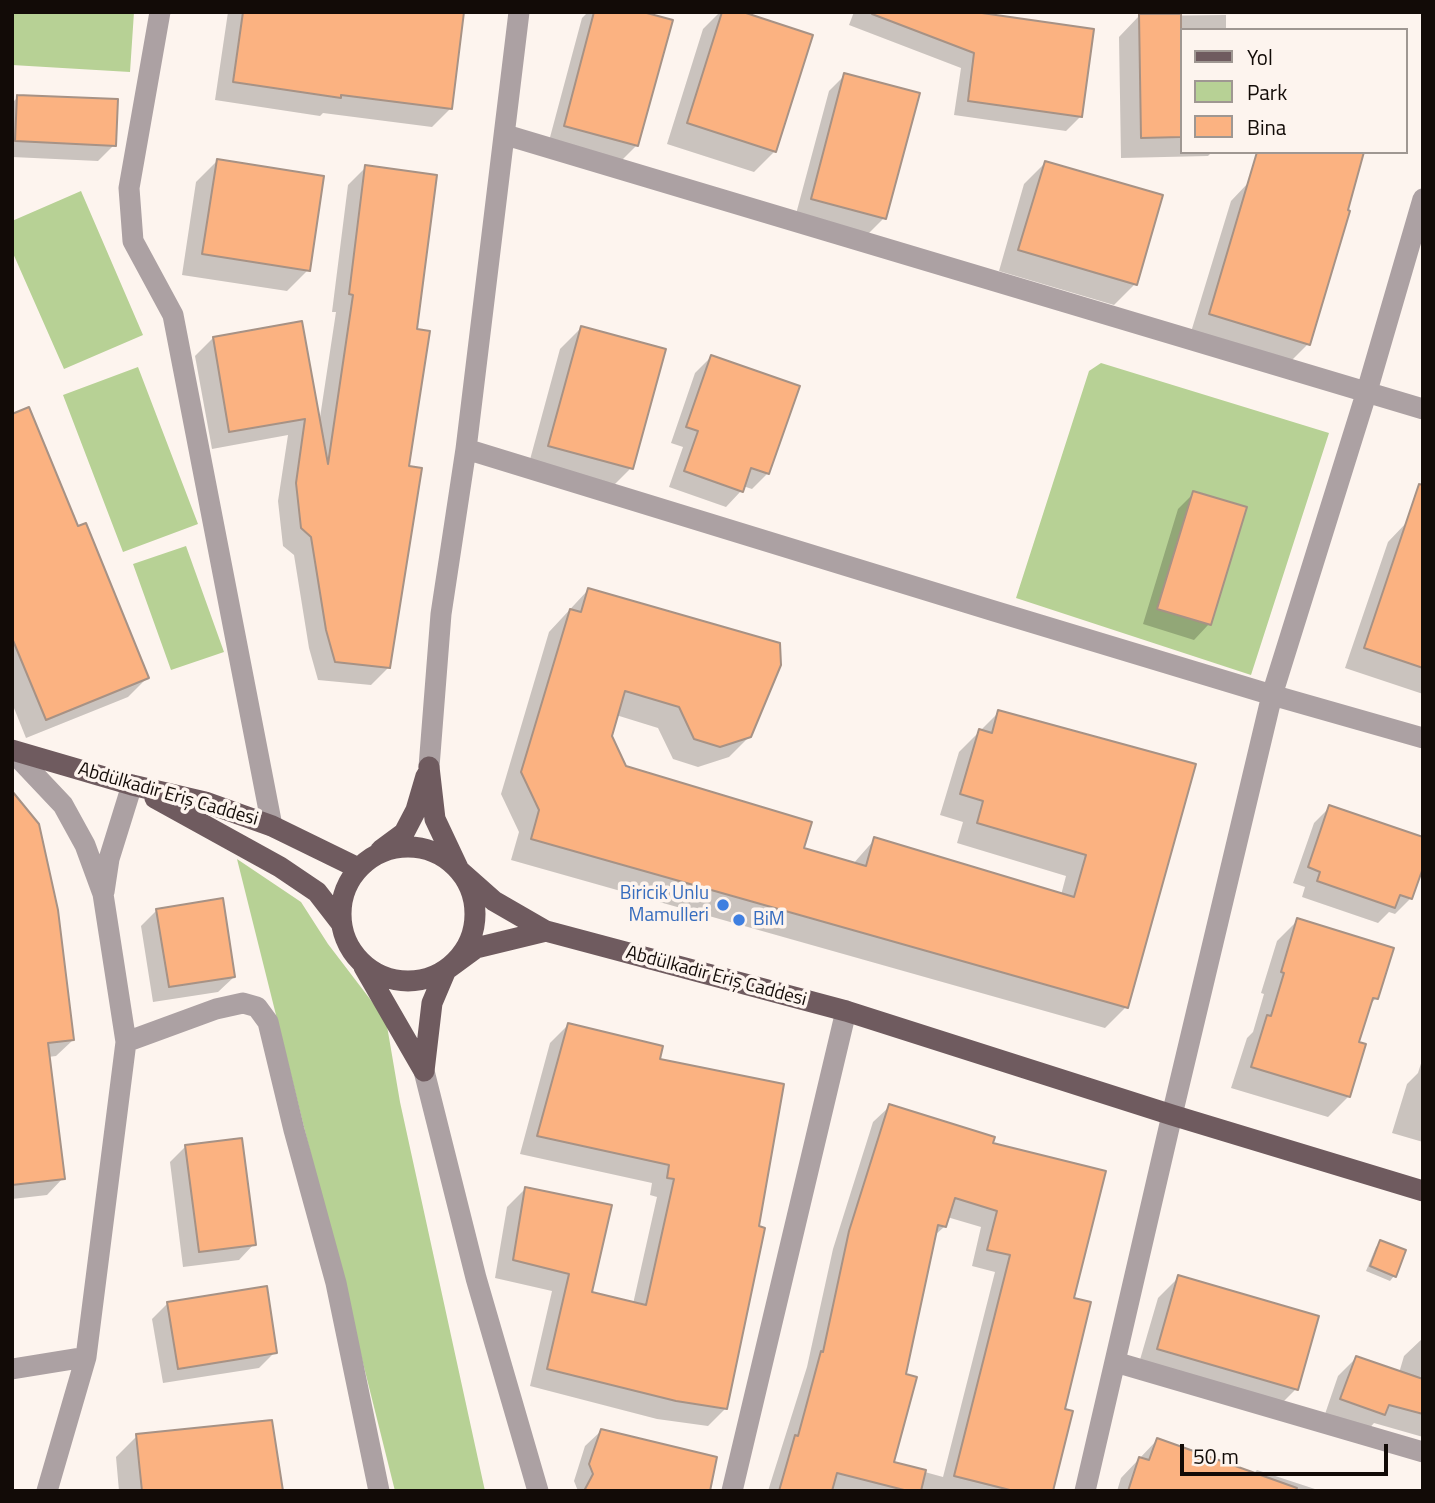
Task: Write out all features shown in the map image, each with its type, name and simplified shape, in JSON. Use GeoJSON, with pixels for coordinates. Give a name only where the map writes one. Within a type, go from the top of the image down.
{"type":"FeatureCollection","features":[{"type":"Feature","properties":{"kind":"main road","name":"Abdülkadir Eriş Caddesi"},"geometry":{"type":"LineString","coordinates":[[12,751],[132,785],[205,802],[272,826],[358,868]]}},
{"type":"Feature","properties":{"kind":"main road"},"geometry":{"type":"LineString","coordinates":[[424,1071],[348,944],[341,923],[340,902],[347,884],[358,868],[404,833],[416,810],[429,767]]}},
{"type":"Feature","properties":{"kind":"main road"},"geometry":{"type":"LineString","coordinates":[[424,1071],[432,1003],[446,970],[462,954],[472,934],[475,911],[471,889],[435,819],[429,767]]}},
{"type":"Feature","properties":{"kind":"main road"},"geometry":{"type":"LineString","coordinates":[[132,785],[280,867],[317,892],[341,923]]}},
{"type":"Feature","properties":{"kind":"main road"},"geometry":{"type":"LineString","coordinates":[[376,854],[397,847],[420,847],[441,855],[459,870]]}},
{"type":"Feature","properties":{"kind":"main road","name":"Abdülkadir Eriş Caddesi"},"geometry":{"type":"LineString","coordinates":[[459,870],[495,901],[546,930],[846,1011],[1171,1115],[1423,1191]]}},
{"type":"Feature","properties":{"kind":"main road"},"geometry":{"type":"LineString","coordinates":[[361,962],[380,975],[402,981],[425,979],[446,970],[476,948],[546,930]]}},
{"type":"Feature","properties":{"kind":"street"},"geometry":{"type":"LineString","coordinates":[[160,12],[129,187],[133,240],[173,315],[272,826]]}},
{"type":"Feature","properties":{"kind":"street"},"geometry":{"type":"LineString","coordinates":[[429,767],[441,614],[466,449],[519,12]]}},
{"type":"Feature","properties":{"kind":"street"},"geometry":{"type":"LineString","coordinates":[[506,135],[1423,409]]}},
{"type":"Feature","properties":{"kind":"street"},"geometry":{"type":"LineString","coordinates":[[1085,1491],[1171,1115],[1272,695],[1367,391],[1423,199]]}},
{"type":"Feature","properties":{"kind":"street"},"geometry":{"type":"LineString","coordinates":[[466,449],[1272,695],[1423,738]]}},
{"type":"Feature","properties":{"kind":"street"},"geometry":{"type":"LineString","coordinates":[[12,751],[64,805],[85,845],[103,894],[126,1042],[86,1357],[47,1491]]}},
{"type":"Feature","properties":{"kind":"street"},"geometry":{"type":"LineString","coordinates":[[103,894],[109,859],[132,785]]}},
{"type":"Feature","properties":{"kind":"street"},"geometry":{"type":"LineString","coordinates":[[126,1042],[216,1009],[243,1003],[257,1007],[268,1021],[294,1130],[336,1283],[379,1491]]}},
{"type":"Feature","properties":{"kind":"street"},"geometry":{"type":"LineString","coordinates":[[732,1491],[846,1011]]}},
{"type":"Feature","properties":{"kind":"street"},"geometry":{"type":"LineString","coordinates":[[424,1071],[476,1278],[538,1491]]}},
{"type":"Feature","properties":{"kind":"street"},"geometry":{"type":"LineString","coordinates":[[12,1369],[86,1357]]}},
{"type":"Feature","properties":{"kind":"street"},"geometry":{"type":"LineString","coordinates":[[1115,1362],[1423,1452]]}},
{"type":"Feature","properties":{"kind":"green space"},"geometry":{"type":"Polygon","coordinates":[[[12,12],[134,12],[130,72],[12,65],[12,12]]]}},
{"type":"Feature","properties":{"kind":"green space"},"geometry":{"type":"Polygon","coordinates":[[[81,191],[143,335],[64,369],[12,251],[12,221],[81,191]]]}},
{"type":"Feature","properties":{"kind":"green space"},"geometry":{"type":"Polygon","coordinates":[[[1101,363],[1329,433],[1251,675],[1016,598],[1089,371],[1101,363]]]}},
{"type":"Feature","properties":{"kind":"green space"},"geometry":{"type":"Polygon","coordinates":[[[138,367],[198,524],[123,552],[63,395],[138,367]]]}},
{"type":"Feature","properties":{"kind":"green space"},"geometry":{"type":"Polygon","coordinates":[[[186,546],[224,652],[171,670],[133,564],[186,546]]]}},
{"type":"Feature","properties":{"kind":"green space"},"geometry":{"type":"Polygon","coordinates":[[[237,859],[301,902],[328,944],[386,1020],[400,1102],[485,1491],[395,1491],[237,859]]]}},
{"type":"Feature","properties":{"kind":"building"},"geometry":{"type":"Polygon","coordinates":[[[243,12],[464,12],[452,109],[341,95],[341,98],[233,82],[243,12]]]}},
{"type":"Feature","properties":{"kind":"building"},"geometry":{"type":"Polygon","coordinates":[[[594,12],[643,12],[673,20],[638,146],[564,126],[594,12]]]}},
{"type":"Feature","properties":{"kind":"building"},"geometry":{"type":"Polygon","coordinates":[[[722,12],[743,12],[813,35],[776,152],[687,123],[722,12]]]}},
{"type":"Feature","properties":{"kind":"building"},"geometry":{"type":"Polygon","coordinates":[[[872,12],[975,12],[1094,29],[1082,117],[968,101],[974,53],[872,12]]]}},
{"type":"Feature","properties":{"kind":"building"},"geometry":{"type":"Polygon","coordinates":[[[1139,14],[1181,14],[1180,137],[1141,138],[1139,14]]]}},
{"type":"Feature","properties":{"kind":"building"},"geometry":{"type":"Polygon","coordinates":[[[844,73],[920,93],[886,219],[811,199],[844,73]]]}},
{"type":"Feature","properties":{"kind":"building"},"geometry":{"type":"Polygon","coordinates":[[[17,95],[118,99],[116,146],[15,141],[17,95]]]}},
{"type":"Feature","properties":{"kind":"building"},"geometry":{"type":"Polygon","coordinates":[[[1256,154],[1363,154],[1348,210],[1350,211],[1310,345],[1209,314],[1256,154]]]}},
{"type":"Feature","properties":{"kind":"building"},"geometry":{"type":"Polygon","coordinates":[[[217,159],[324,176],[310,271],[202,254],[217,159]]]}},
{"type":"Feature","properties":{"kind":"building"},"geometry":{"type":"Polygon","coordinates":[[[1045,161],[1163,195],[1137,285],[1018,250],[1045,161]]]}},
{"type":"Feature","properties":{"kind":"building"},"geometry":{"type":"Polygon","coordinates":[[[365,165],[437,175],[417,329],[430,331],[409,466],[422,468],[390,668],[335,662],[326,630],[311,537],[301,528],[296,483],[305,419],[229,432],[213,337],[302,321],[328,464],[353,295],[349,294],[365,165]]]}},
{"type":"Feature","properties":{"kind":"building"},"geometry":{"type":"Polygon","coordinates":[[[581,326],[666,349],[633,469],[548,446],[581,326]]]}},
{"type":"Feature","properties":{"kind":"building"},"geometry":{"type":"Polygon","coordinates":[[[711,355],[800,386],[769,474],[751,468],[743,492],[684,471],[698,431],[686,427],[711,355]]]}},
{"type":"Feature","properties":{"kind":"building"},"geometry":{"type":"Polygon","coordinates":[[[29,407],[78,526],[86,523],[149,678],[46,720],[12,638],[12,414],[29,407]]]}},
{"type":"Feature","properties":{"kind":"building"},"geometry":{"type":"Polygon","coordinates":[[[1419,484],[1423,485],[1423,668],[1364,648],[1419,484]]]}},
{"type":"Feature","properties":{"kind":"building"},"geometry":{"type":"Polygon","coordinates":[[[1193,491],[1247,507],[1211,625],[1157,609],[1193,491]]]}},
{"type":"Feature","properties":{"kind":"building"},"geometry":{"type":"Polygon","coordinates":[[[588,588],[780,643],[781,665],[751,737],[720,747],[694,739],[679,707],[625,691],[612,736],[626,766],[812,822],[804,848],[866,866],[874,837],[1074,897],[1086,855],[977,823],[983,801],[960,794],[979,729],[992,733],[998,710],[1196,764],[1128,1008],[531,839],[539,810],[521,772],[570,609],[581,612],[588,588]]]}},
{"type":"Feature","properties":{"kind":"building"},"geometry":{"type":"Polygon","coordinates":[[[12,791],[39,824],[58,910],[74,1040],[48,1043],[65,1179],[12,1185],[12,791]]]}},
{"type":"Feature","properties":{"kind":"building"},"geometry":{"type":"Polygon","coordinates":[[[1329,805],[1423,837],[1423,868],[1412,899],[1400,895],[1395,908],[1317,881],[1320,872],[1308,867],[1329,805]]]}},
{"type":"Feature","properties":{"kind":"building"},"geometry":{"type":"Polygon","coordinates":[[[223,898],[235,977],[169,987],[156,909],[223,898]]]}},
{"type":"Feature","properties":{"kind":"building"},"geometry":{"type":"Polygon","coordinates":[[[1297,918],[1394,948],[1378,999],[1373,998],[1359,1042],[1366,1044],[1350,1097],[1251,1067],[1267,1015],[1271,1016],[1297,918]]]}},
{"type":"Feature","properties":{"kind":"building"},"geometry":{"type":"Polygon","coordinates":[[[568,1023],[663,1046],[660,1059],[784,1084],[759,1226],[765,1228],[727,1409],[676,1401],[547,1369],[569,1274],[513,1260],[525,1187],[612,1205],[592,1292],[646,1305],[674,1179],[667,1178],[669,1165],[537,1136],[568,1023]]]}},
{"type":"Feature","properties":{"kind":"building"},"geometry":{"type":"Polygon","coordinates":[[[889,1104],[995,1137],[993,1143],[1106,1171],[1074,1298],[1091,1302],[1065,1409],[1073,1411],[1053,1491],[1014,1491],[954,1476],[1010,1255],[987,1250],[997,1211],[955,1198],[946,1227],[938,1225],[906,1374],[917,1377],[894,1462],[926,1470],[921,1491],[908,1491],[837,1473],[832,1491],[779,1491],[795,1435],[798,1436],[821,1351],[823,1352],[849,1231],[889,1104]]]}},
{"type":"Feature","properties":{"kind":"building"},"geometry":{"type":"Polygon","coordinates":[[[242,1138],[256,1245],[199,1252],[185,1145],[242,1138]]]}},
{"type":"Feature","properties":{"kind":"building"},"geometry":{"type":"Polygon","coordinates":[[[1380,1240],[1406,1250],[1396,1277],[1370,1266],[1380,1240]]]}},
{"type":"Feature","properties":{"kind":"building"},"geometry":{"type":"Polygon","coordinates":[[[1178,1275],[1319,1316],[1298,1390],[1157,1349],[1178,1275]]]}},
{"type":"Feature","properties":{"kind":"building"},"geometry":{"type":"Polygon","coordinates":[[[267,1286],[277,1353],[178,1369],[167,1302],[267,1286]]]}},
{"type":"Feature","properties":{"kind":"building"},"geometry":{"type":"Polygon","coordinates":[[[1356,1356],[1423,1379],[1423,1414],[1389,1405],[1385,1415],[1340,1399],[1356,1356]]]}},
{"type":"Feature","properties":{"kind":"building"},"geometry":{"type":"Polygon","coordinates":[[[272,1420],[283,1491],[142,1491],[136,1434],[272,1420]]]}},
{"type":"Feature","properties":{"kind":"building"},"geometry":{"type":"Polygon","coordinates":[[[601,1429],[717,1457],[710,1491],[584,1491],[593,1474],[589,1464],[601,1429]]]}},
{"type":"Feature","properties":{"kind":"building"},"geometry":{"type":"Polygon","coordinates":[[[1157,1438],[1297,1488],[1296,1491],[1128,1491],[1139,1457],[1149,1460],[1157,1438]]]}},
{"type":"Feature","properties":{"kind":"place","name":"Biricik Unlu Mamulleri"},"geometry":{"type":"Point","coordinates":[723,905]}},
{"type":"Feature","properties":{"kind":"place","name":"BiM"},"geometry":{"type":"Point","coordinates":[739,920]}}]}
